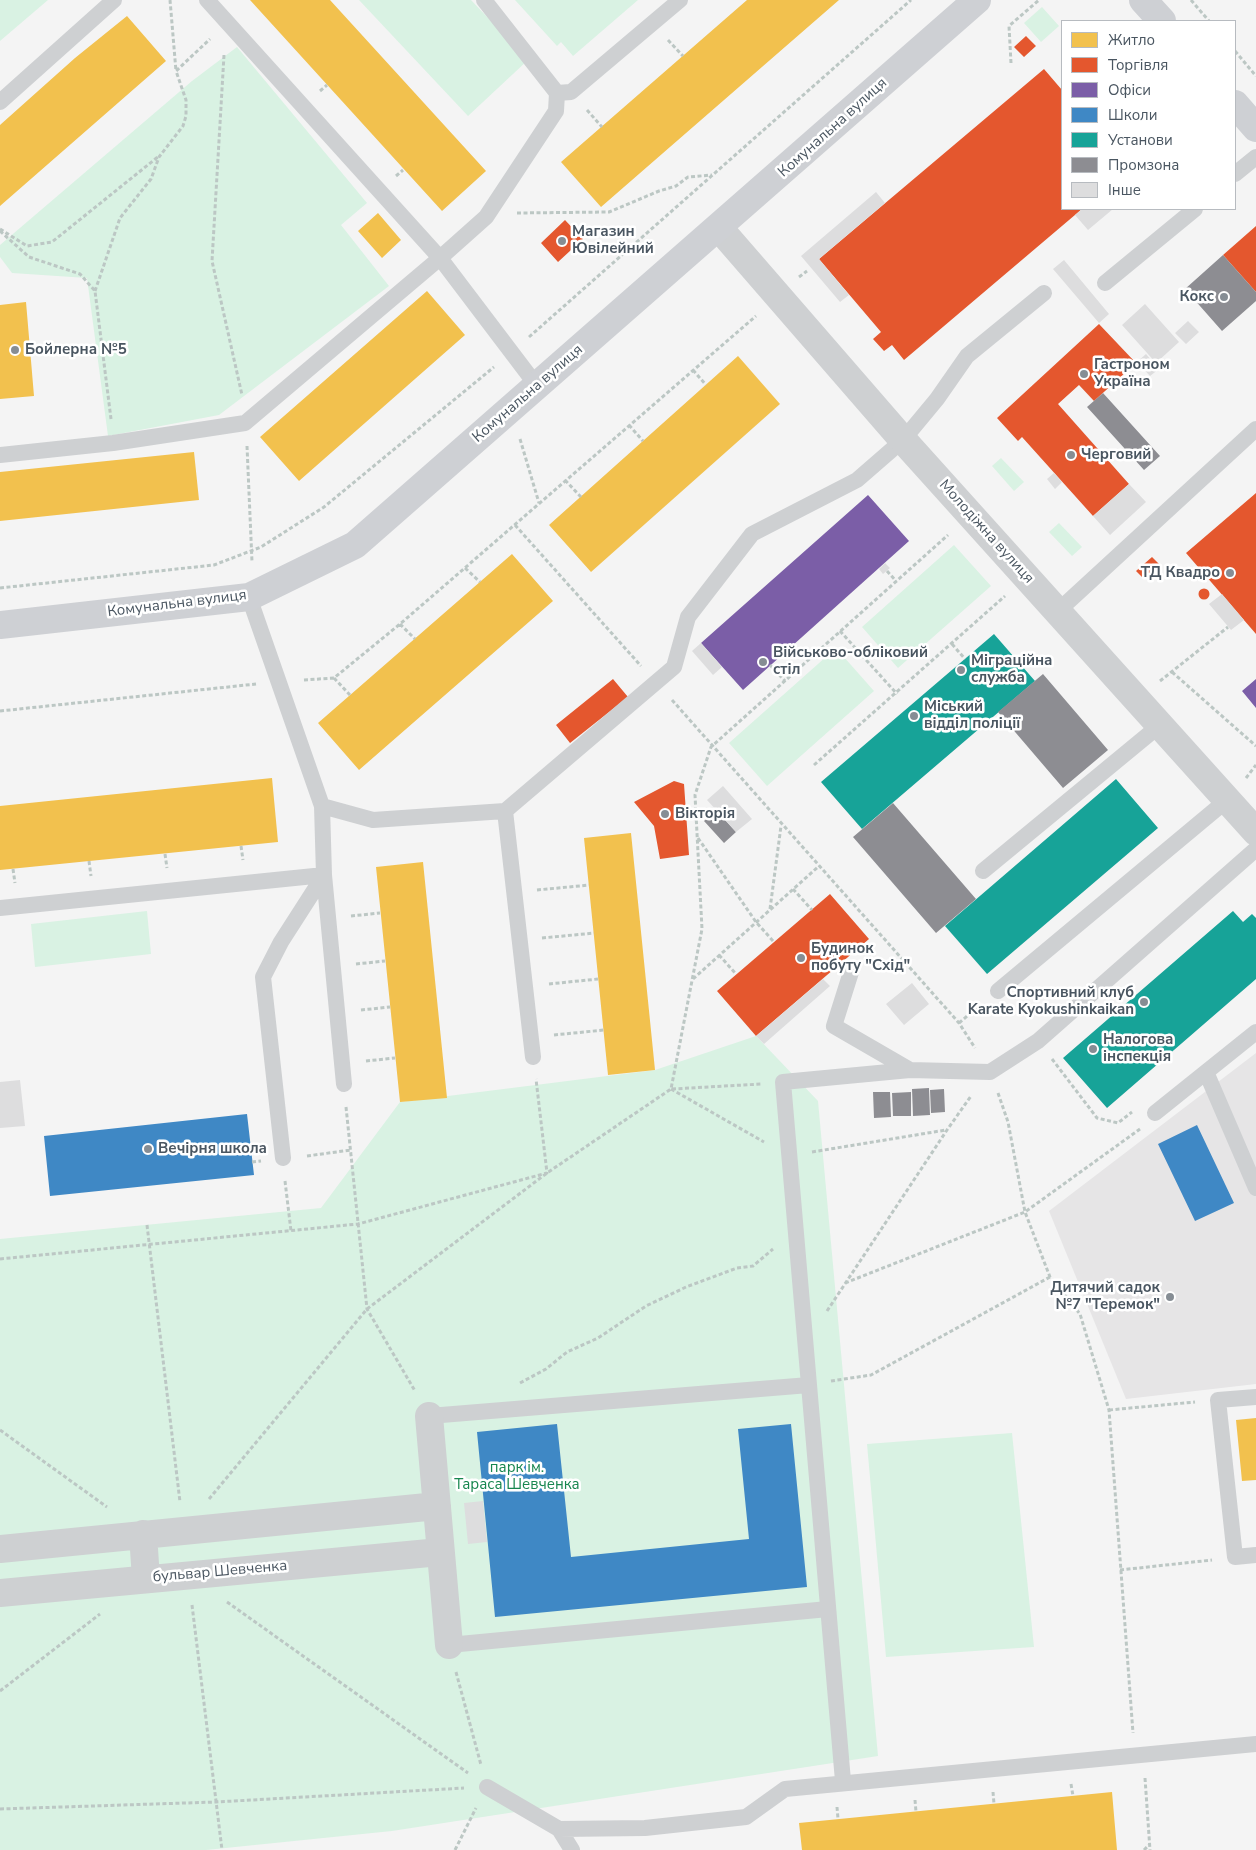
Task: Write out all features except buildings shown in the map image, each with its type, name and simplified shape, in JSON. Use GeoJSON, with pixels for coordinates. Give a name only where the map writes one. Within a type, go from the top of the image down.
{"type":"FeatureCollection","features":[{"type":"Feature","properties":{"kind":"main road","name":"Комунальна вулиця"},"geometry":{"type":"LineString","coordinates":[[0,625],[249,597],[355,545],[977,0]]}},
{"type":"Feature","properties":{"kind":"main road"},"geometry":{"type":"LineString","coordinates":[[1143,0],[1161,20]]}},
{"type":"Feature","properties":{"kind":"main road"},"geometry":{"type":"LineString","coordinates":[[1236,105],[1256,128]]}},
{"type":"Feature","properties":{"kind":"street","name":"Молодіжна вулиця"},"geometry":{"type":"LineString","coordinates":[[719,228],[903,440],[1256,832]]}},
{"type":"Feature","properties":{"kind":"street"},"geometry":{"type":"LineString","coordinates":[[429,1416],[449,1645]]}},
{"type":"Feature","properties":{"kind":"street"},"geometry":{"type":"LineString","coordinates":[[0,1548],[437,1506]]}},
{"type":"Feature","properties":{"kind":"street"},"geometry":{"type":"LineString","coordinates":[[143,1534],[146,1579]]}},
{"type":"Feature","properties":{"kind":"street","name":"бульвар Шевченка"},"geometry":{"type":"LineString","coordinates":[[0,1593],[440,1552]]}},
{"type":"Feature","properties":{"kind":"lane"},"geometry":{"type":"LineString","coordinates":[[0,102],[114,0]]}},
{"type":"Feature","properties":{"kind":"lane"},"geometry":{"type":"LineString","coordinates":[[207,0],[440,258],[537,386]]}},
{"type":"Feature","properties":{"kind":"lane"},"geometry":{"type":"LineString","coordinates":[[0,454],[114,443],[245,423],[486,217],[556,111],[556,93],[484,0]]}},
{"type":"Feature","properties":{"kind":"lane"},"geometry":{"type":"LineString","coordinates":[[556,93],[571,92],[680,0]]}},
{"type":"Feature","properties":{"kind":"lane"},"geometry":{"type":"LineString","coordinates":[[1236,173],[1256,157]]}},
{"type":"Feature","properties":{"kind":"lane"},"geometry":{"type":"LineString","coordinates":[[1106,283],[1194,210]]}},
{"type":"Feature","properties":{"kind":"lane"},"geometry":{"type":"LineString","coordinates":[[322,806],[373,820],[505,810],[674,668],[688,617],[752,534],[857,480],[903,440],[938,399],[967,356],[1044,293]]}},
{"type":"Feature","properties":{"kind":"lane"},"geometry":{"type":"LineString","coordinates":[[1058,611],[1256,429]]}},
{"type":"Feature","properties":{"kind":"lane"},"geometry":{"type":"LineString","coordinates":[[249,597],[277,682],[322,806],[324,874],[344,1084]]}},
{"type":"Feature","properties":{"kind":"lane"},"geometry":{"type":"LineString","coordinates":[[982,871],[1160,725]]}},
{"type":"Feature","properties":{"kind":"lane"},"geometry":{"type":"LineString","coordinates":[[998,990],[1227,800]]}},
{"type":"Feature","properties":{"kind":"lane"},"geometry":{"type":"LineString","coordinates":[[505,810],[533,1057]]}},
{"type":"Feature","properties":{"kind":"lane"},"geometry":{"type":"LineString","coordinates":[[843,1781],[783,1082],[910,1070],[990,1072],[1038,1041],[1256,849]]}},
{"type":"Feature","properties":{"kind":"lane"},"geometry":{"type":"LineString","coordinates":[[0,908],[324,874]]}},
{"type":"Feature","properties":{"kind":"lane"},"geometry":{"type":"LineString","coordinates":[[283,1158],[263,977],[281,942],[324,874]]}},
{"type":"Feature","properties":{"kind":"lane"},"geometry":{"type":"LineString","coordinates":[[852,969],[834,1026],[910,1070]]}},
{"type":"Feature","properties":{"kind":"lane"},"geometry":{"type":"LineString","coordinates":[[1155,1113],[1256,1032]]}},
{"type":"Feature","properties":{"kind":"lane"},"geometry":{"type":"LineString","coordinates":[[1206,1072],[1256,1188]]}},
{"type":"Feature","properties":{"kind":"lane"},"geometry":{"type":"LineString","coordinates":[[429,1416],[809,1385]]}},
{"type":"Feature","properties":{"kind":"lane"},"geometry":{"type":"LineString","coordinates":[[1256,1397],[1218,1400],[1235,1557],[1256,1556]]}},
{"type":"Feature","properties":{"kind":"lane"},"geometry":{"type":"LineString","coordinates":[[449,1645],[828,1609]]}},
{"type":"Feature","properties":{"kind":"lane"},"geometry":{"type":"LineString","coordinates":[[559,1829],[645,1828],[746,1818],[785,1788],[843,1781],[1256,1744]]}},
{"type":"Feature","properties":{"kind":"lane"},"geometry":{"type":"LineString","coordinates":[[487,1787],[559,1829],[572,1850]]}},
{"type":"Feature","properties":{"kind":"path"},"geometry":{"type":"LineString","coordinates":[[0,230],[27,246],[52,242],[161,154],[176,136],[186,116],[186,100],[176,71],[170,0]]}},
{"type":"Feature","properties":{"kind":"path"},"geometry":{"type":"LineString","coordinates":[[1011,63],[1009,26],[1039,0]]}},
{"type":"Feature","properties":{"kind":"path"},"geometry":{"type":"LineString","coordinates":[[1191,0],[1208,20]]}},
{"type":"Feature","properties":{"kind":"path"},"geometry":{"type":"LineString","coordinates":[[176,71],[226,22]]}},
{"type":"Feature","properties":{"kind":"path"},"geometry":{"type":"LineString","coordinates":[[226,22],[212,262],[244,405],[253,550]]}},
{"type":"Feature","properties":{"kind":"path"},"geometry":{"type":"LineString","coordinates":[[1236,52],[1256,76]]}},
{"type":"Feature","properties":{"kind":"path"},"geometry":{"type":"LineString","coordinates":[[114,443],[95,291],[120,218],[151,179],[161,154]]}},
{"type":"Feature","properties":{"kind":"path"},"geometry":{"type":"LineString","coordinates":[[486,217],[557,211],[609,212],[676,186],[688,177],[714,175]]}},
{"type":"Feature","properties":{"kind":"path"},"geometry":{"type":"LineString","coordinates":[[0,230],[29,257],[80,274],[95,291]]}},
{"type":"Feature","properties":{"kind":"path"},"geometry":{"type":"LineString","coordinates":[[0,711],[277,682],[334,678],[515,525],[755,315],[762,322]]}},
{"type":"Feature","properties":{"kind":"path"},"geometry":{"type":"LineString","coordinates":[[693,370],[706,384]]}},
{"type":"Feature","properties":{"kind":"path"},"geometry":{"type":"LineString","coordinates":[[629,425],[643,441]]}},
{"type":"Feature","properties":{"kind":"path"},"geometry":{"type":"LineString","coordinates":[[565,480],[581,497]]}},
{"type":"Feature","properties":{"kind":"path"},"geometry":{"type":"LineString","coordinates":[[515,525],[959,1023],[990,1072],[1008,1122],[1025,1212],[1050,1278],[1080,1314],[1109,1410],[1134,1756],[1144,1770],[1150,1850]]}},
{"type":"Feature","properties":{"kind":"path"},"geometry":{"type":"LineString","coordinates":[[944,526],[956,540]]}},
{"type":"Feature","properties":{"kind":"path"},"geometry":{"type":"LineString","coordinates":[[671,1089],[702,929],[695,794],[711,747],[950,533]]}},
{"type":"Feature","properties":{"kind":"path"},"geometry":{"type":"LineString","coordinates":[[465,568],[480,582]]}},
{"type":"Feature","properties":{"kind":"path"},"geometry":{"type":"LineString","coordinates":[[887,571],[896,581]]}},
{"type":"Feature","properties":{"kind":"path"},"geometry":{"type":"LineString","coordinates":[[1000,589],[1012,603]]}},
{"type":"Feature","properties":{"kind":"path"},"geometry":{"type":"LineString","coordinates":[[814,765],[1006,596]]}},
{"type":"Feature","properties":{"kind":"path"},"geometry":{"type":"LineString","coordinates":[[400,624],[415,639]]}},
{"type":"Feature","properties":{"kind":"path"},"geometry":{"type":"LineString","coordinates":[[1138,701],[1228,627]]}},
{"type":"Feature","properties":{"kind":"path"},"geometry":{"type":"LineString","coordinates":[[840,631],[896,694]]}},
{"type":"Feature","properties":{"kind":"path"},"geometry":{"type":"LineString","coordinates":[[952,644],[965,659]]}},
{"type":"Feature","properties":{"kind":"path"},"geometry":{"type":"LineString","coordinates":[[770,665],[785,681]]}},
{"type":"Feature","properties":{"kind":"path"},"geometry":{"type":"LineString","coordinates":[[1172,672],[1256,746]]}},
{"type":"Feature","properties":{"kind":"path"},"geometry":{"type":"LineString","coordinates":[[334,678],[350,695]]}},
{"type":"Feature","properties":{"kind":"path"},"geometry":{"type":"LineString","coordinates":[[770,910],[782,825]]}},
{"type":"Feature","properties":{"kind":"path"},"geometry":{"type":"LineString","coordinates":[[697,837],[756,922],[774,942]]}},
{"type":"Feature","properties":{"kind":"path"},"geometry":{"type":"LineString","coordinates":[[693,979],[819,866]]}},
{"type":"Feature","properties":{"kind":"path"},"geometry":{"type":"LineString","coordinates":[[514,892],[589,885]]}},
{"type":"Feature","properties":{"kind":"path"},"geometry":{"type":"LineString","coordinates":[[794,889],[812,910]]}},
{"type":"Feature","properties":{"kind":"path"},"geometry":{"type":"LineString","coordinates":[[520,940],[594,933]]}},
{"type":"Feature","properties":{"kind":"path"},"geometry":{"type":"LineString","coordinates":[[719,955],[736,974]]}},
{"type":"Feature","properties":{"kind":"path"},"geometry":{"type":"LineString","coordinates":[[525,986],[598,979]]}},
{"type":"Feature","properties":{"kind":"path"},"geometry":{"type":"LineString","coordinates":[[337,1012],[390,1007]]}},
{"type":"Feature","properties":{"kind":"path"},"geometry":{"type":"LineString","coordinates":[[531,1037],[604,1030]]}},
{"type":"Feature","properties":{"kind":"path"},"geometry":{"type":"LineString","coordinates":[[845,1283],[1025,1212],[1150,1122],[1155,1113],[1137,1109],[1118,1123],[1097,1118],[1038,1041]]}},
{"type":"Feature","properties":{"kind":"path"},"geometry":{"type":"LineString","coordinates":[[533,1057],[547,1173]]}},
{"type":"Feature","properties":{"kind":"path"},"geometry":{"type":"LineString","coordinates":[[342,1063],[395,1058]]}},
{"type":"Feature","properties":{"kind":"path"},"geometry":{"type":"LineString","coordinates":[[805,1344],[947,1130],[990,1072]]}},
{"type":"Feature","properties":{"kind":"path"},"geometry":{"type":"LineString","coordinates":[[184,1530],[366,1309],[547,1173],[671,1089],[783,1082]]}},
{"type":"Feature","properties":{"kind":"path"},"geometry":{"type":"LineString","coordinates":[[344,1084],[366,1309],[429,1416]]}},
{"type":"Feature","properties":{"kind":"path"},"geometry":{"type":"LineString","coordinates":[[671,1089],[789,1156],[947,1130]]}},
{"type":"Feature","properties":{"kind":"path"},"geometry":{"type":"LineString","coordinates":[[283,1158],[290,1231]]}},
{"type":"Feature","properties":{"kind":"path"},"geometry":{"type":"LineString","coordinates":[[0,1259],[358,1224],[547,1173]]}},
{"type":"Feature","properties":{"kind":"path"},"geometry":{"type":"LineString","coordinates":[[488,1411],[516,1385],[546,1369],[567,1352],[598,1338],[646,1306],[686,1287],[737,1268],[753,1266],[773,1248],[796,1235]]}},
{"type":"Feature","properties":{"kind":"path"},"geometry":{"type":"LineString","coordinates":[[809,1385],[871,1376],[1050,1278]]}},
{"type":"Feature","properties":{"kind":"path"},"geometry":{"type":"LineString","coordinates":[[1109,1410],[1218,1400]]}},
{"type":"Feature","properties":{"kind":"path"},"geometry":{"type":"LineString","coordinates":[[0,1430],[143,1534]]}},
{"type":"Feature","properties":{"kind":"path"},"geometry":{"type":"LineString","coordinates":[[1120,1570],[1235,1557]]}},
{"type":"Feature","properties":{"kind":"path"},"geometry":{"type":"LineString","coordinates":[[189,1575],[487,1787]]}},
{"type":"Feature","properties":{"kind":"path"},"geometry":{"type":"LineString","coordinates":[[0,1691],[108,1609]]}},
{"type":"Feature","properties":{"kind":"path"},"geometry":{"type":"LineString","coordinates":[[449,1645],[487,1787],[455,1850]]}},
{"type":"Feature","properties":{"kind":"path"},"geometry":{"type":"LineString","coordinates":[[0,1809],[216,1802],[487,1787]]}},
{"type":"Feature","properties":{"kind":"path"},"geometry":{"type":"LineString","coordinates":[[1144,1850],[1149,1844]]}},
{"type":"Feature","properties":{"kind":"shaded area","name":"Дитячий садок №7 \"Теремок\""},"geometry":{"type":"Polygon","coordinates":[[[1256,1053],[1256,1384],[1126,1399],[1049,1211],[1256,1053]]]}},
{"type":"Feature","properties":{"kind":"green space"},"geometry":{"type":"Polygon","coordinates":[[[0,0],[48,0],[0,41],[0,0]]]}},
{"type":"Feature","properties":{"kind":"green space"},"geometry":{"type":"Polygon","coordinates":[[[359,0],[471,0],[528,60],[468,116],[359,0]]]}},
{"type":"Feature","properties":{"kind":"green space"},"geometry":{"type":"Polygon","coordinates":[[[515,0],[638,0],[573,56],[561,42],[557,46],[515,0]]]}},
{"type":"Feature","properties":{"kind":"green space"},"geometry":{"type":"Polygon","coordinates":[[[1042,7],[1059,26],[1041,42],[1024,23],[1042,7]]]}},
{"type":"Feature","properties":{"kind":"green space"},"geometry":{"type":"Polygon","coordinates":[[[237,47],[367,203],[341,225],[389,286],[219,415],[108,436],[87,278],[12,273],[0,257],[0,245],[192,81],[237,47]]]}},
{"type":"Feature","properties":{"kind":"green space"},"geometry":{"type":"Polygon","coordinates":[[[1001,458],[1024,482],[1014,491],[992,466],[1001,458]]]}},
{"type":"Feature","properties":{"kind":"green space"},"geometry":{"type":"Polygon","coordinates":[[[1059,523],[1082,547],[1072,556],[1049,532],[1059,523]]]}},
{"type":"Feature","properties":{"kind":"green space"},"geometry":{"type":"Polygon","coordinates":[[[954,545],[991,586],[898,668],[862,627],[954,545]]]}},
{"type":"Feature","properties":{"kind":"green space"},"geometry":{"type":"Polygon","coordinates":[[[836,648],[874,691],[767,786],[729,743],[836,648]]]}},
{"type":"Feature","properties":{"kind":"green space"},"geometry":{"type":"Polygon","coordinates":[[[147,911],[151,954],[35,967],[31,924],[147,911]]]}},
{"type":"Feature","properties":{"kind":"green space","name":"парк ім. Тараса Шевченка"},"geometry":{"type":"Polygon","coordinates":[[[756,1036],[818,1101],[878,1756],[392,1831],[206,1850],[0,1850],[0,1239],[321,1208],[400,1102],[655,1070],[756,1036]]]}},
{"type":"Feature","properties":{"kind":"green space"},"geometry":{"type":"Polygon","coordinates":[[[1012,1433],[1034,1647],[886,1657],[867,1444],[1012,1433]]]}},
{"type":"Feature","properties":{"kind":"place","name":"Магазин Ювілейний"},"geometry":{"type":"Point","coordinates":[562,241]}},
{"type":"Feature","properties":{"kind":"place","name":"Кокс"},"geometry":{"type":"Point","coordinates":[1224,297]}},
{"type":"Feature","properties":{"kind":"place","name":"Бойлерна №5"},"geometry":{"type":"Point","coordinates":[15,350]}},
{"type":"Feature","properties":{"kind":"place","name":"Гастроном Україна"},"geometry":{"type":"Point","coordinates":[1084,374]}},
{"type":"Feature","properties":{"kind":"place","name":"Черговий"},"geometry":{"type":"Point","coordinates":[1071,455]}},
{"type":"Feature","properties":{"kind":"place","name":"ТД Квадро"},"geometry":{"type":"Point","coordinates":[1230,573]}},
{"type":"Feature","properties":{"kind":"place","name":"Військово-обліковий стіл"},"geometry":{"type":"Point","coordinates":[763,662]}},
{"type":"Feature","properties":{"kind":"place","name":"Міграційна служба"},"geometry":{"type":"Point","coordinates":[961,670]}},
{"type":"Feature","properties":{"kind":"place","name":"Міський відділ поліції"},"geometry":{"type":"Point","coordinates":[914,716]}},
{"type":"Feature","properties":{"kind":"place","name":"Вікторія"},"geometry":{"type":"Point","coordinates":[665,814]}},
{"type":"Feature","properties":{"kind":"place","name":"Будинок побуту \"Схід\""},"geometry":{"type":"Point","coordinates":[801,958]}},
{"type":"Feature","properties":{"kind":"place","name":"Спортивний клуб Karate Kyokushinkaikan"},"geometry":{"type":"Point","coordinates":[1144,1002]}},
{"type":"Feature","properties":{"kind":"place","name":"Налогова інспекція"},"geometry":{"type":"Point","coordinates":[1093,1049]}},
{"type":"Feature","properties":{"kind":"place","name":"Вечірня школа"},"geometry":{"type":"Point","coordinates":[148,1149]}},
{"type":"Feature","properties":{"kind":"place","name":"Дитячий садок №7 \"Теремок\""},"geometry":{"type":"Point","coordinates":[1170,1297]}}]}
